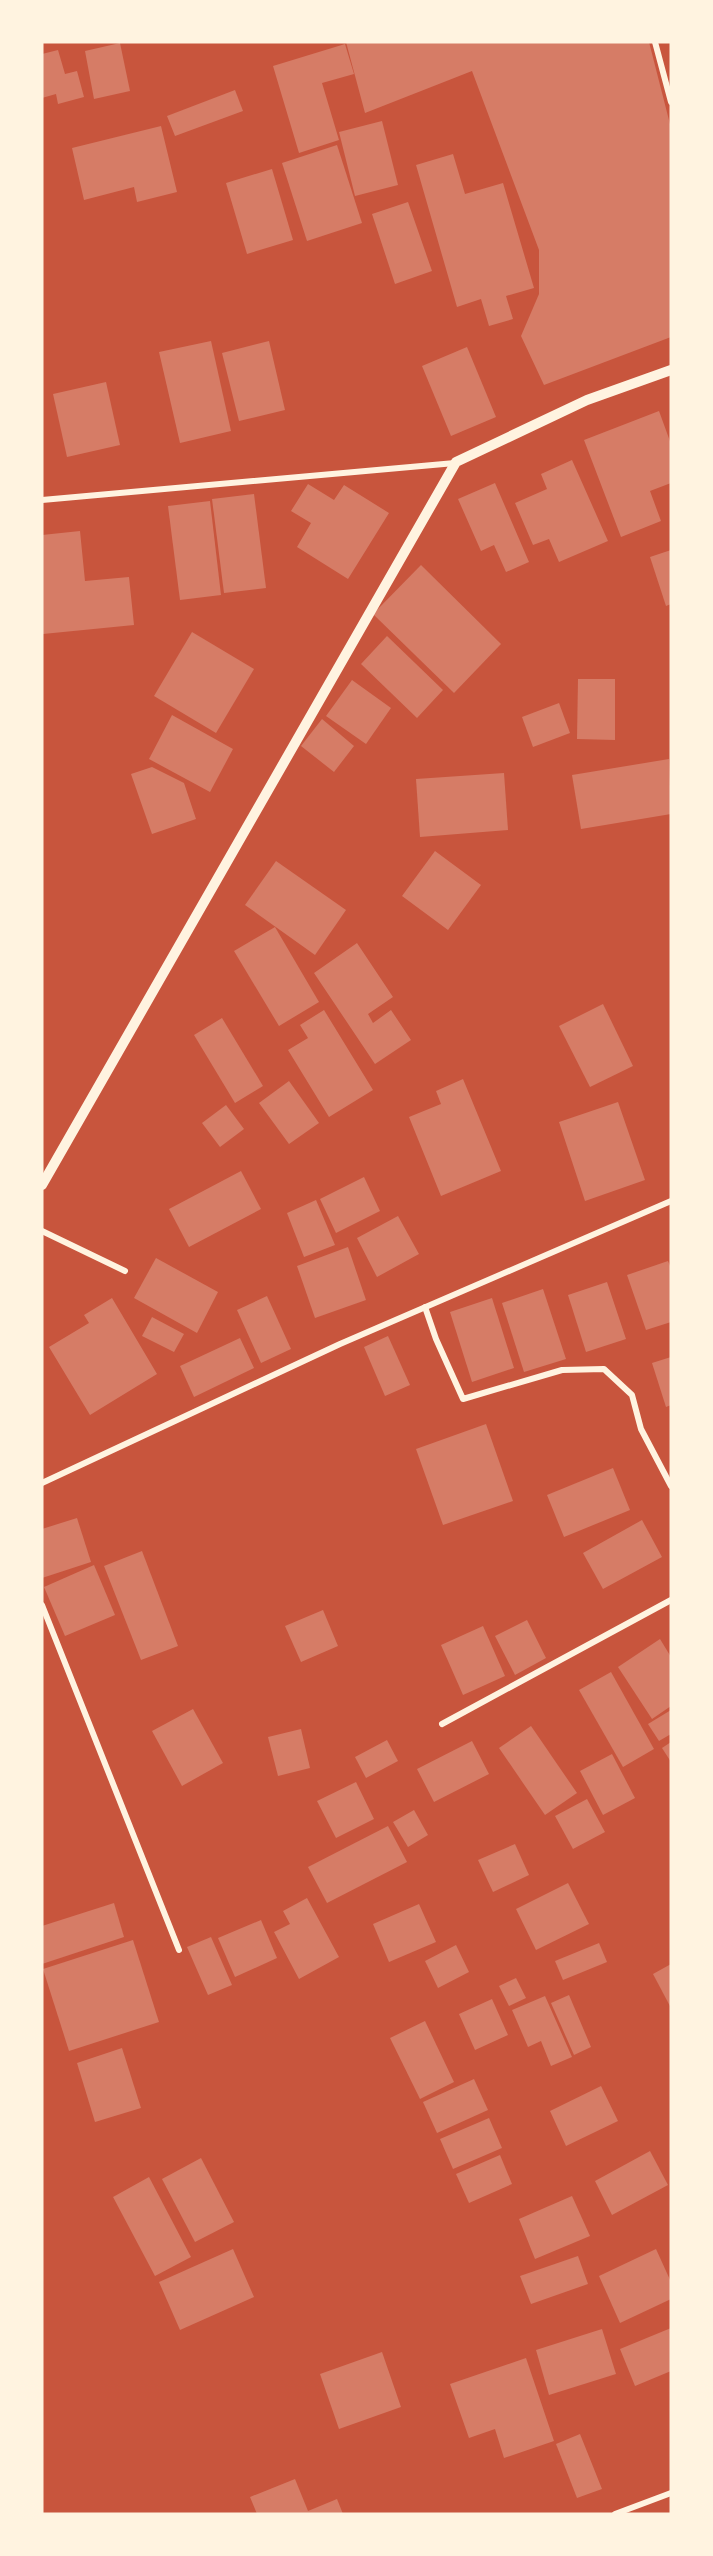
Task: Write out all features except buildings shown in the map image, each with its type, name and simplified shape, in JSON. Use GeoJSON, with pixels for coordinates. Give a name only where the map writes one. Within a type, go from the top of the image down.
{"type":"FeatureCollection","features":[{"type":"Feature","properties":{"kind":"street"},"geometry":{"type":"LineString","coordinates":[[655,42],[671,102]]}},
{"type":"Feature","properties":{"kind":"street"},"geometry":{"type":"LineString","coordinates":[[42,500],[456,462],[587,400],[671,370]]}},
{"type":"Feature","properties":{"kind":"street"},"geometry":{"type":"LineString","coordinates":[[42,1185],[456,462]]}},
{"type":"Feature","properties":{"kind":"street"},"geometry":{"type":"LineString","coordinates":[[42,1483],[425,1306],[671,1201]]}},
{"type":"Feature","properties":{"kind":"street"},"geometry":{"type":"LineString","coordinates":[[42,1231],[124,1271]]}},
{"type":"Feature","properties":{"kind":"street"},"geometry":{"type":"LineString","coordinates":[[425,1306],[436,1338],[463,1399],[562,1370],[604,1369],[632,1395],[641,1429],[671,1486]]}},
{"type":"Feature","properties":{"kind":"street"},"geometry":{"type":"LineString","coordinates":[[441,1724],[671,1600]]}},
{"type":"Feature","properties":{"kind":"street"},"geometry":{"type":"LineString","coordinates":[[42,1605],[180,1950]]}},
{"type":"Feature","properties":{"kind":"street"},"geometry":{"type":"LineString","coordinates":[[615,2514],[671,2493]]}}]}
